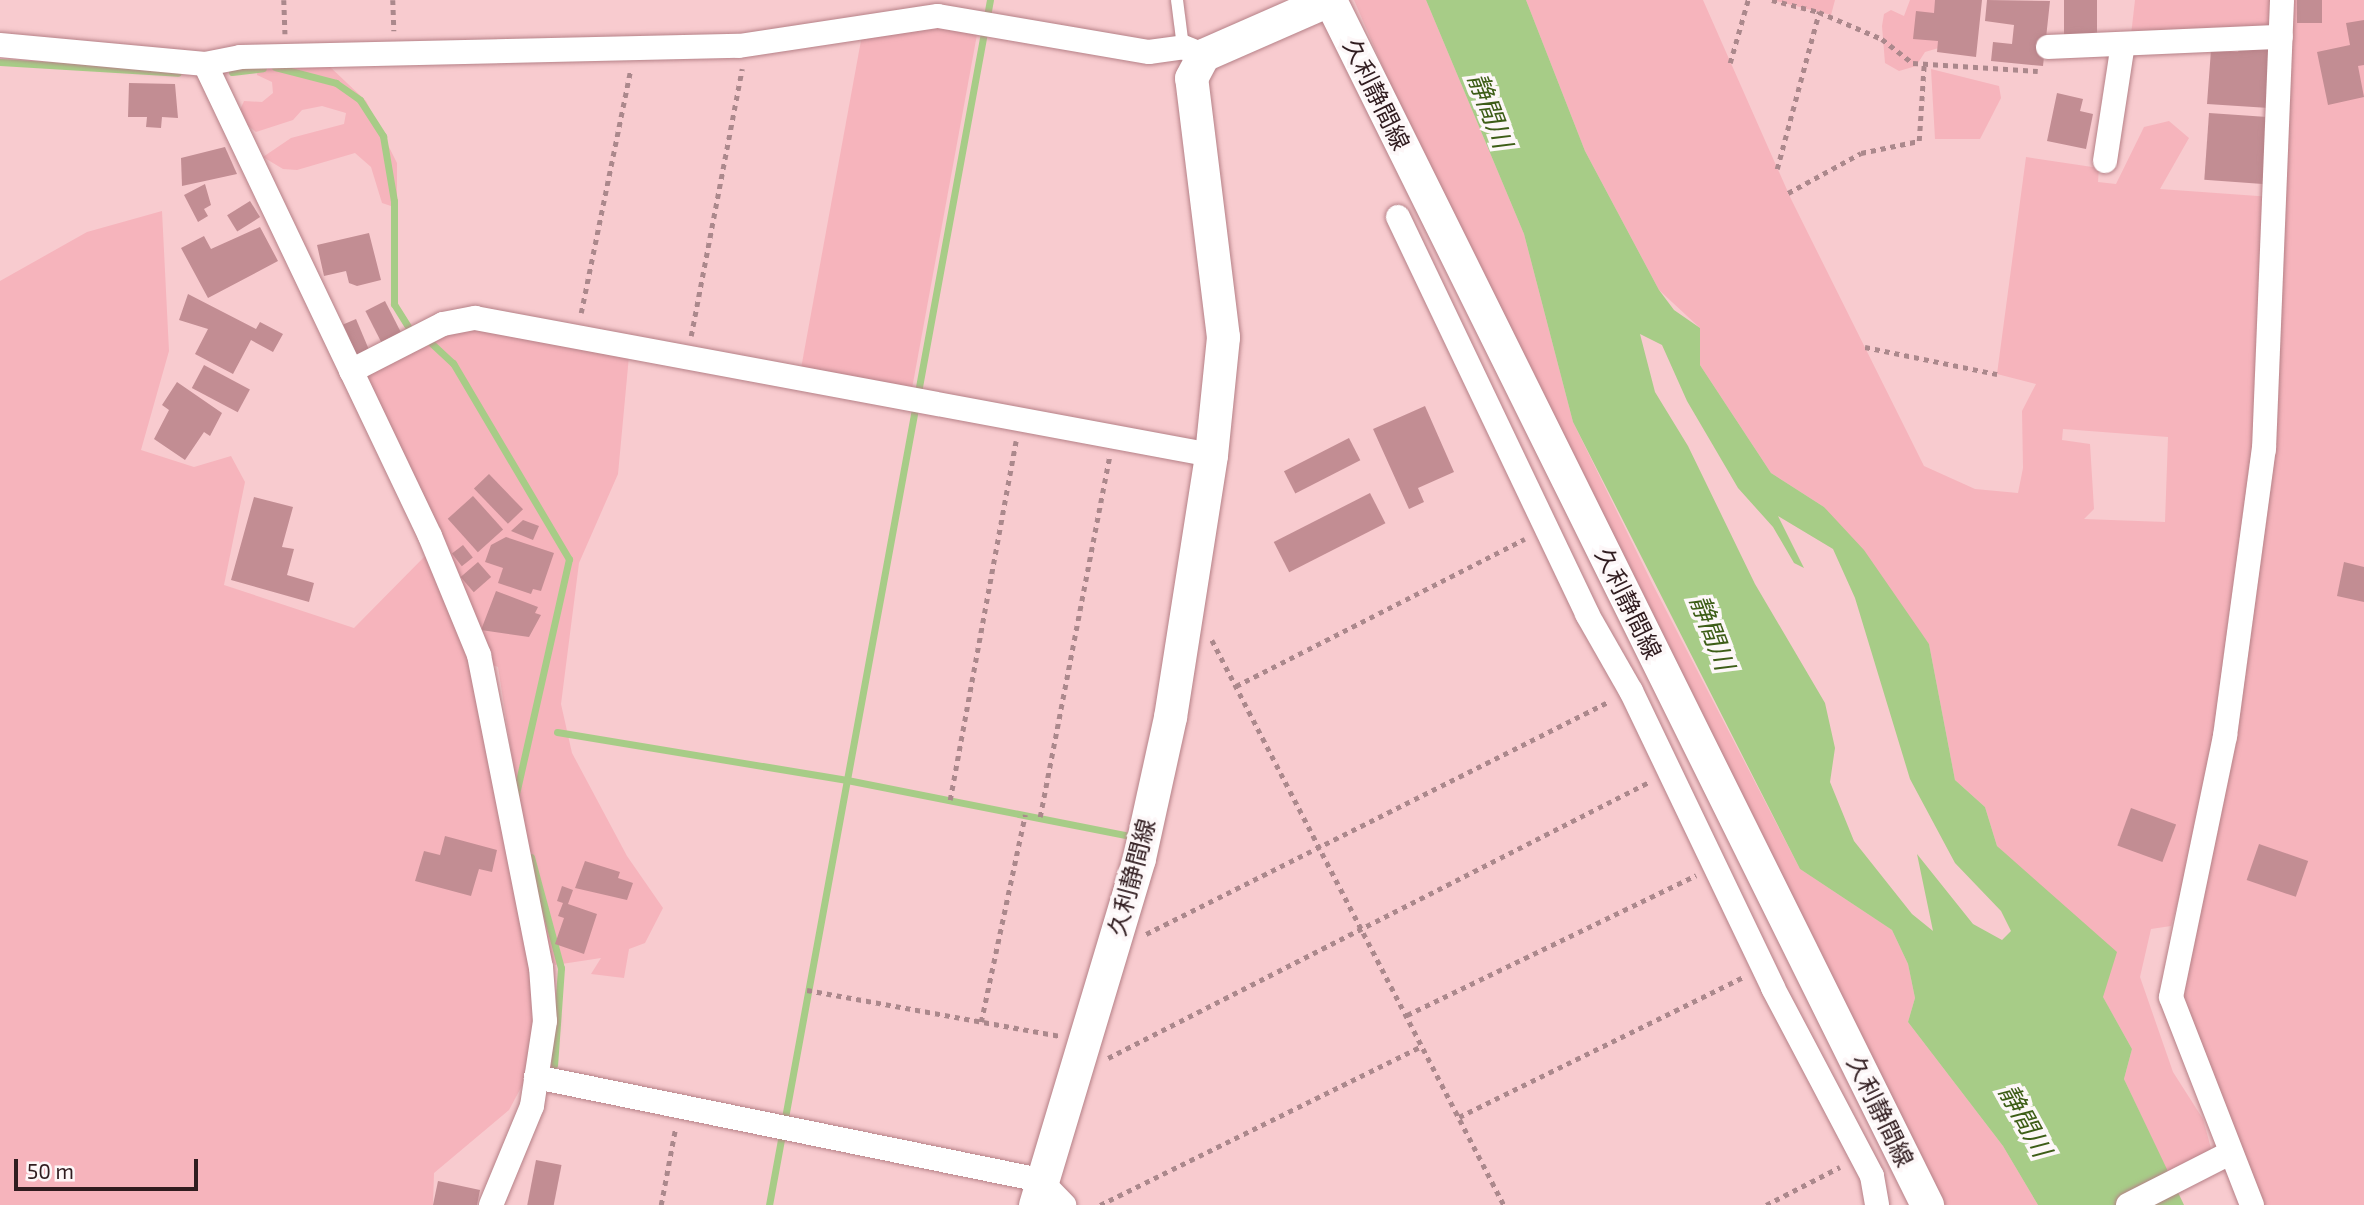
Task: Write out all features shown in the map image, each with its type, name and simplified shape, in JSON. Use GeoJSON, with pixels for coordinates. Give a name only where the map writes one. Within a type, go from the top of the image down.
{"type":"FeatureCollection","features":[{"type":"Feature","properties":{"kind":"main road","name":"久利静間線"},"geometry":{"type":"LineString","coordinates":[[1037,1193],[1139,858],[1170,717],[1211,455],[1223,337],[1191,78],[1193,51],[1329,0],[1927,1205]]}},
{"type":"Feature","properties":{"kind":"street"},"geometry":{"type":"LineString","coordinates":[[2252,1205],[2228,1154],[2171,997],[2225,736],[2264,449],[2282,0]]}},
{"type":"Feature","properties":{"kind":"street"},"geometry":{"type":"LineString","coordinates":[[0,45],[205,64],[286,55],[747,44],[938,16],[1149,52],[1193,51]]}},
{"type":"Feature","properties":{"kind":"street"},"geometry":{"type":"LineString","coordinates":[[2048,47],[2281,37]]}},
{"type":"Feature","properties":{"kind":"street"},"geometry":{"type":"LineString","coordinates":[[2105,161],[2123,44]]}},
{"type":"Feature","properties":{"kind":"street"},"geometry":{"type":"LineString","coordinates":[[205,64],[430,536],[479,655],[541,967],[545,1021],[521,1143],[491,1205]]}},
{"type":"Feature","properties":{"kind":"street"},"geometry":{"type":"LineString","coordinates":[[1398,217],[1546,529],[1631,691],[1713,866],[1861,1157],[1877,1205]]}},
{"type":"Feature","properties":{"kind":"street"},"geometry":{"type":"LineString","coordinates":[[351,371],[443,324],[475,318],[1211,455]]}},
{"type":"Feature","properties":{"kind":"street"},"geometry":{"type":"LineString","coordinates":[[536,1077],[783,1127],[1037,1193],[1064,1205]]}},
{"type":"Feature","properties":{"kind":"street"},"geometry":{"type":"LineString","coordinates":[[2128,1205],[2228,1154]]}},
{"type":"Feature","properties":{"kind":"lane"},"geometry":{"type":"LineString","coordinates":[[1177,0],[1193,51]]}},
{"type":"Feature","properties":{"kind":"path"},"geometry":{"type":"LineString","coordinates":[[284,0],[286,55]]}},
{"type":"Feature","properties":{"kind":"path"},"geometry":{"type":"LineString","coordinates":[[393,0],[395,52]]}},
{"type":"Feature","properties":{"kind":"path"},"geometry":{"type":"LineString","coordinates":[[1730,63],[1748,0]]}},
{"type":"Feature","properties":{"kind":"path"},"geometry":{"type":"LineString","coordinates":[[1772,0],[1819,12],[1924,64],[2043,71],[2048,47]]}},
{"type":"Feature","properties":{"kind":"path"},"geometry":{"type":"LineString","coordinates":[[1777,169],[1819,12]]}},
{"type":"Feature","properties":{"kind":"path"},"geometry":{"type":"LineString","coordinates":[[687,358],[747,44]]}},
{"type":"Feature","properties":{"kind":"path"},"geometry":{"type":"LineString","coordinates":[[576,337],[635,47]]}},
{"type":"Feature","properties":{"kind":"path"},"geometry":{"type":"LineString","coordinates":[[1788,193],[1861,153],[1919,141],[1924,64]]}},
{"type":"Feature","properties":{"kind":"path"},"geometry":{"type":"LineString","coordinates":[[1865,347],[1997,373]]}},
{"type":"Feature","properties":{"kind":"path"},"geometry":{"type":"LineString","coordinates":[[950,800],[1020,420]]}},
{"type":"Feature","properties":{"kind":"path"},"geometry":{"type":"LineString","coordinates":[[1040,817],[1113,437]]}},
{"type":"Feature","properties":{"kind":"path"},"geometry":{"type":"LineString","coordinates":[[1236,686],[1546,529]]}},
{"type":"Feature","properties":{"kind":"path"},"geometry":{"type":"LineString","coordinates":[[1205,627],[1504,1205]]}},
{"type":"Feature","properties":{"kind":"path"},"geometry":{"type":"LineString","coordinates":[[1139,938],[1631,691]]}},
{"type":"Feature","properties":{"kind":"path"},"geometry":{"type":"LineString","coordinates":[[1098,1063],[1668,772]]}},
{"type":"Feature","properties":{"kind":"path"},"geometry":{"type":"LineString","coordinates":[[981,1022],[1025,814]]}},
{"type":"Feature","properties":{"kind":"path"},"geometry":{"type":"LineString","coordinates":[[1407,1015],[1713,866]]}},
{"type":"Feature","properties":{"kind":"path"},"geometry":{"type":"LineString","coordinates":[[1459,1117],[1764,968]]}},
{"type":"Feature","properties":{"kind":"path"},"geometry":{"type":"LineString","coordinates":[[807,990],[1069,1038]]}},
{"type":"Feature","properties":{"kind":"path"},"geometry":{"type":"LineString","coordinates":[[1100,1205],[1423,1046]]}},
{"type":"Feature","properties":{"kind":"path"},"geometry":{"type":"LineString","coordinates":[[661,1205],[680,1106]]}},
{"type":"Feature","properties":{"kind":"path"},"geometry":{"type":"LineString","coordinates":[[1766,1205],[1861,1157]]}},
{"type":"Feature","properties":{"kind":"shaded area"},"geometry":{"type":"Polygon","coordinates":[[[1354,0],[1426,0],[1524,234],[1573,422],[1653,585],[1800,869],[1892,930],[1908,964],[1915,998],[1908,1022],[2003,1146],[2038,1205],[1937,1205],[1439,198],[1354,0]]]}},
{"type":"Feature","properties":{"kind":"shaded area"},"geometry":{"type":"Polygon","coordinates":[[[1526,0],[1703,0],[1791,199],[1924,466],[1975,489],[2018,493],[2023,468],[2022,411],[2036,384],[1997,374],[2026,157],[2099,168],[2098,182],[2116,184],[2144,127],[2169,121],[2189,138],[2160,189],[2272,197],[2259,449],[2198,832],[2171,926],[2151,929],[2140,977],[2173,1072],[2203,1119],[2212,1152],[2169,1175],[2124,1079],[2132,1049],[2044,892],[1997,846],[1985,807],[1955,780],[1929,644],[1824,507],[1771,473],[1700,365],[1700,328],[1659,290],[1585,151],[1526,0]],[[2063,429],[2062,440],[2090,444],[2094,509],[2084,519],[2165,522],[2168,437],[2063,429]]]}},
{"type":"Feature","properties":{"kind":"shaded area"},"geometry":{"type":"Polygon","coordinates":[[[1772,0],[1835,0],[1831,15],[1772,0]]]}},
{"type":"Feature","properties":{"kind":"shaded area"},"geometry":{"type":"Polygon","coordinates":[[[1910,0],[1974,0],[1942,47],[1925,52],[1916,66],[1899,71],[1885,63],[1882,26],[1884,14],[1891,10],[1904,16],[1910,0]]]}},
{"type":"Feature","properties":{"kind":"shaded area"},"geometry":{"type":"Polygon","coordinates":[[[2135,0],[2278,0],[2277,37],[2130,44],[2135,0]]]}},
{"type":"Feature","properties":{"kind":"shaded area"},"geometry":{"type":"Polygon","coordinates":[[[2286,0],[2364,0],[2364,1205],[2263,1205],[2178,994],[2232,740],[2286,0]]]}},
{"type":"Feature","properties":{"kind":"shaded area"},"geometry":{"type":"Polygon","coordinates":[[[923,24],[978,29],[911,394],[800,374],[862,35],[923,24]]]}},
{"type":"Feature","properties":{"kind":"shaded area"},"geometry":{"type":"Polygon","coordinates":[[[328,65],[366,101],[397,163],[397,208],[382,203],[371,167],[355,153],[297,170],[283,169],[263,157],[291,138],[344,124],[346,113],[322,106],[302,110],[293,120],[256,132],[237,117],[244,101],[262,102],[273,93],[272,82],[257,75],[258,66],[328,65]]]}},
{"type":"Feature","properties":{"kind":"shaded area"},"geometry":{"type":"Polygon","coordinates":[[[1931,69],[1999,86],[2001,98],[1980,139],[1935,139],[1931,69]]]}},
{"type":"Feature","properties":{"kind":"shaded area"},"geometry":{"type":"Polygon","coordinates":[[[162,211],[169,351],[141,450],[194,467],[231,456],[245,482],[224,585],[354,628],[429,552],[481,685],[530,967],[533,1047],[525,1080],[509,1110],[434,1173],[433,1205],[0,1205],[0,281],[87,232],[162,211]]]}},
{"type":"Feature","properties":{"kind":"shaded area"},"geometry":{"type":"Polygon","coordinates":[[[450,326],[629,356],[618,474],[579,563],[561,704],[572,753],[627,856],[663,908],[645,943],[629,949],[624,978],[591,974],[601,958],[555,965],[539,930],[498,667],[488,663],[362,377],[450,326]]]}},
{"type":"Feature","properties":{"kind":"water","name":"静間川"},"geometry":{"type":"Polygon","coordinates":[[[1426,0],[1526,0],[1585,151],[1659,290],[1674,310],[1700,328],[1700,365],[1771,473],[1824,507],[1864,550],[1929,644],[1955,780],[1985,807],[1997,846],[2117,952],[2103,997],[2132,1049],[2124,1079],[2184,1205],[2038,1205],[2003,1146],[1908,1022],[1915,998],[1908,964],[1892,930],[1800,869],[1573,422],[1524,234],[1426,0]],[[1640,334],[1655,392],[1688,446],[1755,584],[1825,703],[1835,748],[1830,782],[1854,841],[1912,914],[1933,931],[1917,854],[1973,924],[2002,940],[2011,931],[2001,911],[1955,863],[1910,779],[1855,598],[1833,549],[1778,516],[1804,568],[1794,563],[1773,527],[1738,488],[1687,401],[1662,345],[1640,334]]]}},
{"type":"Feature","properties":{"kind":"building"},"geometry":{"type":"Polygon","coordinates":[[[1935,0],[1982,0],[1976,57],[1937,52],[1938,41],[1913,39],[1916,11],[1934,13],[1935,0]]]}},
{"type":"Feature","properties":{"kind":"building"},"geometry":{"type":"Polygon","coordinates":[[[1987,0],[2050,1],[2043,66],[1991,61],[1993,42],[2012,44],[2014,25],[1985,21],[1987,0]]]}},
{"type":"Feature","properties":{"kind":"building"},"geometry":{"type":"Polygon","coordinates":[[[2064,0],[2097,0],[2097,37],[2064,37],[2064,0]]]}},
{"type":"Feature","properties":{"kind":"building"},"geometry":{"type":"Polygon","coordinates":[[[2297,0],[2322,0],[2322,23],[2297,23],[2297,0]]]}},
{"type":"Feature","properties":{"kind":"building"},"geometry":{"type":"Polygon","coordinates":[[[2364,20],[2364,65],[2358,66],[2364,97],[2328,105],[2317,52],[2350,45],[2346,23],[2364,20]]]}},
{"type":"Feature","properties":{"kind":"building"},"geometry":{"type":"Polygon","coordinates":[[[2241,45],[2273,47],[2269,108],[2207,104],[2211,50],[2238,52],[2241,45]]]}},
{"type":"Feature","properties":{"kind":"building"},"geometry":{"type":"Polygon","coordinates":[[[129,83],[175,84],[178,118],[162,117],[161,128],[146,127],[147,117],[128,117],[129,83]]]}},
{"type":"Feature","properties":{"kind":"building"},"geometry":{"type":"Polygon","coordinates":[[[2057,93],[2083,99],[2080,111],[2093,114],[2086,149],[2047,141],[2057,93]]]}},
{"type":"Feature","properties":{"kind":"building"},"geometry":{"type":"Polygon","coordinates":[[[2209,113],[2271,117],[2266,184],[2204,180],[2209,113]]]}},
{"type":"Feature","properties":{"kind":"building"},"geometry":{"type":"Polygon","coordinates":[[[225,147],[237,174],[182,186],[181,158],[225,147]]]}},
{"type":"Feature","properties":{"kind":"building"},"geometry":{"type":"Polygon","coordinates":[[[205,184],[211,205],[204,209],[208,216],[198,222],[184,195],[205,184]]]}},
{"type":"Feature","properties":{"kind":"building"},"geometry":{"type":"Polygon","coordinates":[[[250,201],[260,217],[237,231],[227,215],[250,201]]]}},
{"type":"Feature","properties":{"kind":"building"},"geometry":{"type":"Polygon","coordinates":[[[260,227],[278,261],[208,298],[181,248],[204,236],[211,249],[260,227]]]}},
{"type":"Feature","properties":{"kind":"building"},"geometry":{"type":"Polygon","coordinates":[[[369,233],[381,280],[357,286],[349,283],[346,271],[324,276],[317,245],[369,233]]]}},
{"type":"Feature","properties":{"kind":"building"},"geometry":{"type":"Polygon","coordinates":[[[188,294],[256,329],[260,322],[283,334],[273,352],[251,340],[233,374],[195,354],[208,329],[179,320],[188,294]]]}},
{"type":"Feature","properties":{"kind":"building"},"geometry":{"type":"Polygon","coordinates":[[[385,301],[401,332],[381,342],[365,311],[385,301]]]}},
{"type":"Feature","properties":{"kind":"building"},"geometry":{"type":"Polygon","coordinates":[[[356,319],[369,349],[356,355],[343,324],[356,319]]]}},
{"type":"Feature","properties":{"kind":"building"},"geometry":{"type":"Polygon","coordinates":[[[204,365],[250,389],[238,412],[192,388],[204,365]]]}},
{"type":"Feature","properties":{"kind":"building"},"geometry":{"type":"Polygon","coordinates":[[[177,382],[222,413],[210,436],[204,432],[185,460],[154,439],[169,410],[162,405],[177,382]]]}},
{"type":"Feature","properties":{"kind":"building"},"geometry":{"type":"Polygon","coordinates":[[[1425,406],[1454,472],[1418,488],[1424,502],[1409,509],[1373,429],[1425,406]]]}},
{"type":"Feature","properties":{"kind":"building"},"geometry":{"type":"Polygon","coordinates":[[[1349,438],[1360,460],[1295,493],[1284,471],[1349,438]]]}},
{"type":"Feature","properties":{"kind":"building"},"geometry":{"type":"Polygon","coordinates":[[[489,474],[523,509],[508,524],[474,489],[489,474]]]}},
{"type":"Feature","properties":{"kind":"building"},"geometry":{"type":"Polygon","coordinates":[[[1370,493],[1385,523],[1289,572],[1274,542],[1370,493]]]}},
{"type":"Feature","properties":{"kind":"building"},"geometry":{"type":"Polygon","coordinates":[[[473,496],[503,529],[478,552],[448,519],[473,496]]]}},
{"type":"Feature","properties":{"kind":"building"},"geometry":{"type":"Polygon","coordinates":[[[254,497],[293,507],[282,547],[294,549],[287,575],[314,583],[309,602],[231,580],[254,497]]]}},
{"type":"Feature","properties":{"kind":"building"},"geometry":{"type":"Polygon","coordinates":[[[523,520],[539,526],[533,540],[511,531],[523,520]]]}},
{"type":"Feature","properties":{"kind":"building"},"geometry":{"type":"Polygon","coordinates":[[[506,537],[554,553],[541,591],[533,589],[531,594],[498,583],[503,568],[485,562],[491,545],[506,537]]]}},
{"type":"Feature","properties":{"kind":"building"},"geometry":{"type":"Polygon","coordinates":[[[463,545],[473,558],[462,566],[452,554],[463,545]]]}},
{"type":"Feature","properties":{"kind":"building"},"geometry":{"type":"Polygon","coordinates":[[[478,562],[491,577],[474,592],[461,577],[478,562]]]}},
{"type":"Feature","properties":{"kind":"building"},"geometry":{"type":"Polygon","coordinates":[[[2344,562],[2364,567],[2364,602],[2337,596],[2344,562]]]}},
{"type":"Feature","properties":{"kind":"building"},"geometry":{"type":"Polygon","coordinates":[[[496,591],[538,607],[535,613],[541,615],[529,637],[481,630],[496,591]]]}},
{"type":"Feature","properties":{"kind":"building"},"geometry":{"type":"Polygon","coordinates":[[[2131,808],[2176,824],[2162,862],[2117,846],[2131,808]]]}},
{"type":"Feature","properties":{"kind":"building"},"geometry":{"type":"Polygon","coordinates":[[[445,836],[497,850],[492,872],[479,869],[471,896],[415,881],[424,851],[440,855],[445,836]]]}},
{"type":"Feature","properties":{"kind":"building"},"geometry":{"type":"Polygon","coordinates":[[[2259,844],[2308,861],[2296,897],[2247,880],[2259,844]]]}},
{"type":"Feature","properties":{"kind":"building"},"geometry":{"type":"Polygon","coordinates":[[[585,861],[620,872],[618,878],[633,883],[627,900],[575,888],[585,861]]]}},
{"type":"Feature","properties":{"kind":"building"},"geometry":{"type":"Polygon","coordinates":[[[562,886],[573,890],[568,904],[597,914],[584,954],[555,944],[564,918],[558,916],[563,903],[557,901],[562,886]]]}},
{"type":"Feature","properties":{"kind":"building"},"geometry":{"type":"Polygon","coordinates":[[[536,1160],[562,1165],[554,1205],[527,1205],[536,1160]]]}},
{"type":"Feature","properties":{"kind":"building"},"geometry":{"type":"Polygon","coordinates":[[[438,1181],[480,1190],[477,1205],[433,1205],[438,1181]]]}},
{"type":"Feature","properties":{"kind":"waterway"},"geometry":{"type":"LineString","coordinates":[[769,1205],[990,0]]}},
{"type":"Feature","properties":{"kind":"waterway"},"geometry":{"type":"LineString","coordinates":[[0,62],[178,73]]}},
{"type":"Feature","properties":{"kind":"waterway"},"geometry":{"type":"LineString","coordinates":[[275,67],[336,83],[360,100],[383,136],[394,201],[394,304],[410,330]]}},
{"type":"Feature","properties":{"kind":"waterway"},"geometry":{"type":"LineString","coordinates":[[232,72],[263,68]]}},
{"type":"Feature","properties":{"kind":"waterway"},"geometry":{"type":"LineString","coordinates":[[429,341],[453,363],[569,559],[516,794]]}},
{"type":"Feature","properties":{"kind":"waterway"},"geometry":{"type":"LineString","coordinates":[[557,732],[847,780],[1126,835]]}},
{"type":"Feature","properties":{"kind":"waterway"},"geometry":{"type":"LineString","coordinates":[[531,857],[561,968],[554,1065]]}}]}
